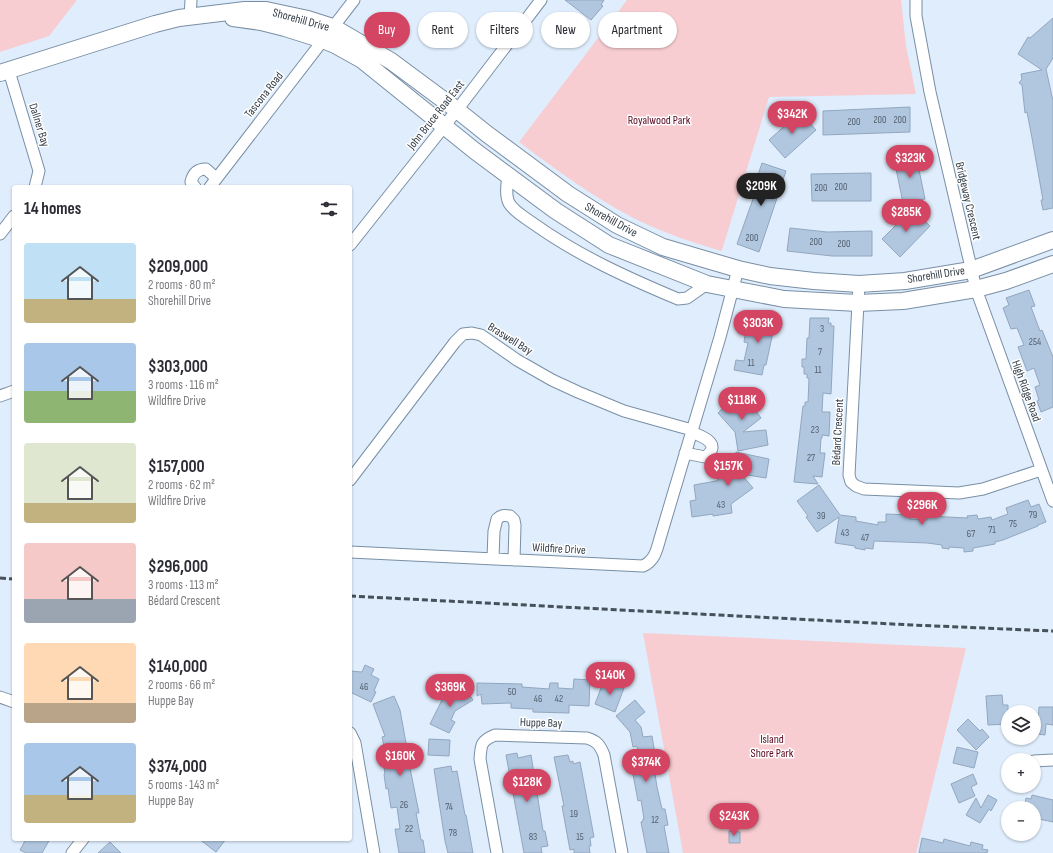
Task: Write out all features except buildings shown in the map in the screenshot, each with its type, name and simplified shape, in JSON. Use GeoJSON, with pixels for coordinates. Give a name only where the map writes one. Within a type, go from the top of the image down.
{"type":"FeatureCollection","features":[{"type":"Feature","properties":{"kind":"street"},"geometry":{"type":"LineString","coordinates":[[190,17],[191,0]]}},
{"type":"Feature","properties":{"kind":"street","name":"Tascona Road"},"geometry":{"type":"LineString","coordinates":[[193,185],[191,182],[192,177],[195,172],[201,169],[206,169],[213,183],[354,0]]}},
{"type":"Feature","properties":{"kind":"street","name":"John Bruce Road East"},"geometry":{"type":"LineString","coordinates":[[352,242],[457,110],[540,0]]}},
{"type":"Feature","properties":{"kind":"street","name":"Bridgeway Crescent"},"geometry":{"type":"LineString","coordinates":[[916,0],[916,16],[930,92],[976,289]]}},
{"type":"Feature","properties":{"kind":"street","name":"Shorehill Drive"},"geometry":{"type":"LineString","coordinates":[[4,72],[155,24],[190,17],[245,10],[266,10],[308,19],[333,27],[391,61],[568,194],[617,225],[663,247],[738,269],[770,276],[814,281],[858,284],[905,281],[971,270],[1053,240]]}},
{"type":"Feature","properties":{"kind":"street","name":"Shorehill Drive"},"geometry":{"type":"LineString","coordinates":[[216,14],[285,28],[335,45],[362,60],[475,151],[556,211],[609,245],[707,284],[784,299],[858,303],[903,301],[976,289],[1006,281],[1053,264]]}},
{"type":"Feature","properties":{"kind":"street","name":"Dallner Bay"},"geometry":{"type":"LineString","coordinates":[[4,72],[39,171],[36,185]]}},
{"type":"Feature","properties":{"kind":"street"},"geometry":{"type":"LineString","coordinates":[[508,176],[507,189],[509,202],[516,212],[576,251],[614,271],[678,299],[687,298],[707,284]]}},
{"type":"Feature","properties":{"kind":"street"},"geometry":{"type":"LineString","coordinates":[[0,234],[12,219]]}},
{"type":"Feature","properties":{"kind":"street","name":"Wildfire Drive"},"geometry":{"type":"LineString","coordinates":[[352,552],[643,566],[650,563],[654,556],[685,453],[738,269]]}},
{"type":"Feature","properties":{"kind":"street","name":"Bédard Crescent"},"geometry":{"type":"LineString","coordinates":[[858,284],[850,446],[849,475],[851,482],[864,489],[959,493],[983,489],[1041,470]]}},
{"type":"Feature","properties":{"kind":"street","name":"High Ridge Road"},"geometry":{"type":"LineString","coordinates":[[976,289],[1053,501]]}},
{"type":"Feature","properties":{"kind":"street","name":"Braswell Bay"},"geometry":{"type":"LineString","coordinates":[[352,477],[454,342],[463,334],[472,333],[481,335],[517,360],[552,380],[578,392],[624,411],[691,431]]}},
{"type":"Feature","properties":{"kind":"street"},"geometry":{"type":"LineString","coordinates":[[0,396],[12,392]]}},
{"type":"Feature","properties":{"kind":"street"},"geometry":{"type":"LineString","coordinates":[[685,453],[705,457],[711,450],[711,445],[705,437],[691,431]]}},
{"type":"Feature","properties":{"kind":"street"},"geometry":{"type":"LineString","coordinates":[[493,558],[494,531],[497,519],[505,515],[510,516],[514,520],[515,525],[514,560]]}},
{"type":"Feature","properties":{"kind":"street"},"geometry":{"type":"LineString","coordinates":[[0,697],[12,701]]}},
{"type":"Feature","properties":{"kind":"street","name":"Huppe Bay"},"geometry":{"type":"LineString","coordinates":[[497,853],[480,759],[481,748],[484,740],[495,735],[587,738],[596,741],[601,747],[604,755],[622,853]]}},
{"type":"Feature","properties":{"kind":"street"},"geometry":{"type":"LineString","coordinates":[[352,737],[355,743],[373,853]]}},
{"type":"Feature","properties":{"kind":"street"},"geometry":{"type":"LineString","coordinates":[[1041,761],[1053,760]]}},
{"type":"Feature","properties":{"kind":"street"},"geometry":{"type":"LineString","coordinates":[[72,853],[81,841]]}},
{"type":"Feature","properties":{"kind":"green space"},"geometry":{"type":"Polygon","coordinates":[[[0,0],[77,0],[49,36],[0,52],[0,0]]]}},
{"type":"Feature","properties":{"kind":"green space","name":"Royalwood Park"},"geometry":{"type":"Polygon","coordinates":[[[627,0],[901,0],[906,46],[916,94],[769,97],[721,251],[654,228],[629,216],[579,185],[519,142],[598,38],[598,48],[677,48],[677,12],[618,12],[627,0]]]}},
{"type":"Feature","properties":{"kind":"green space","name":"Island Shore Park"},"geometry":{"type":"Polygon","coordinates":[[[643,633],[966,648],[916,853],[683,853],[643,633]]]}},
{"type":"Feature","properties":{"kind":"railway"},"geometry":{"type":"LineString","coordinates":[[0,578],[12,579]]}},
{"type":"Feature","properties":{"kind":"railway"},"geometry":{"type":"LineString","coordinates":[[352,596],[1053,631]]}}]}
